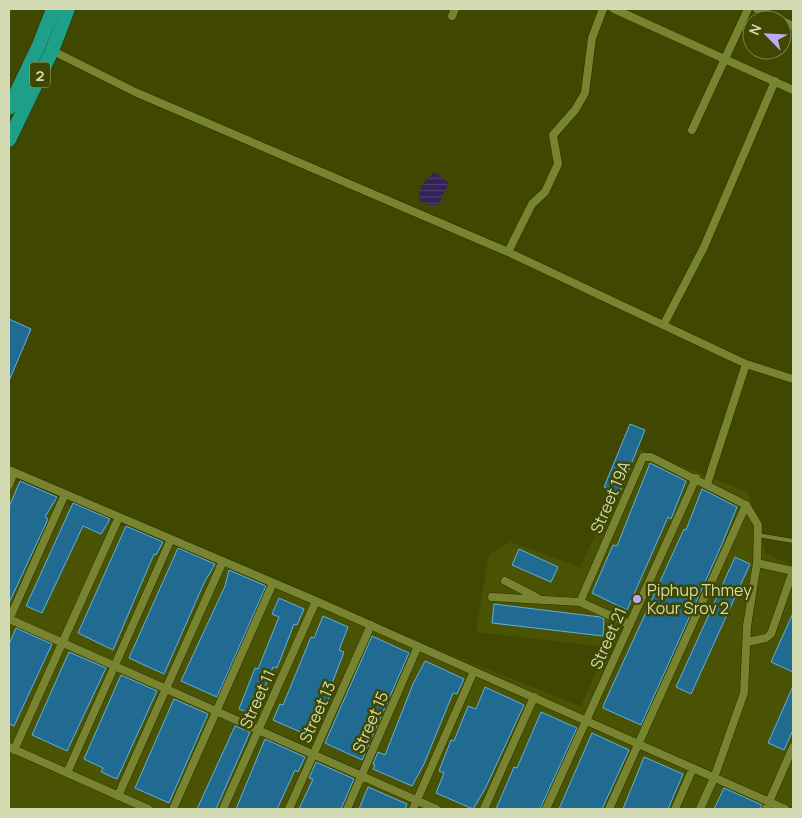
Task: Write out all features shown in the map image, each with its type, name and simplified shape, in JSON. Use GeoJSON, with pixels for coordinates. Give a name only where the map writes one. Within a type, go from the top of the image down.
{"type":"FeatureCollection","features":[{"type":"Feature","properties":{"kind":"highway","name":"2"},"geometry":{"type":"LineString","coordinates":[[9,140],[46,48],[53,9]]}},
{"type":"Feature","properties":{"kind":"highway","name":"2"},"geometry":{"type":"LineString","coordinates":[[9,108],[68,9]]}},
{"type":"Feature","properties":{"kind":"street"},"geometry":{"type":"LineString","coordinates":[[508,252],[524,218],[532,204],[545,192],[558,164],[553,135],[557,128],[575,110],[585,93],[592,38],[603,9]]}},
{"type":"Feature","properties":{"kind":"street"},"geometry":{"type":"LineString","coordinates":[[614,9],[793,90]]}},
{"type":"Feature","properties":{"kind":"street"},"geometry":{"type":"LineString","coordinates":[[692,130],[748,9]]}},
{"type":"Feature","properties":{"kind":"street"},"geometry":{"type":"LineString","coordinates":[[46,48],[135,92],[508,252],[746,364],[793,379]]}},
{"type":"Feature","properties":{"kind":"street"},"geometry":{"type":"LineString","coordinates":[[664,324],[719,215],[775,82]]}},
{"type":"Feature","properties":{"kind":"street"},"geometry":{"type":"LineString","coordinates":[[707,484],[746,364]]}},
{"type":"Feature","properties":{"kind":"street","name":"Street 19A"},"geometry":{"type":"LineString","coordinates":[[580,602],[643,457],[651,457],[696,478]]}},
{"type":"Feature","properties":{"kind":"street"},"geometry":{"type":"LineString","coordinates":[[9,485],[12,471],[316,601],[586,720],[693,768],[767,806],[784,809]]}},
{"type":"Feature","properties":{"kind":"street"},"geometry":{"type":"LineString","coordinates":[[696,478],[746,505],[758,525],[744,693],[714,778],[700,809]]}},
{"type":"Feature","properties":{"kind":"street","name":"Street 21"},"geometry":{"type":"LineString","coordinates":[[546,809],[696,478]]}},
{"type":"Feature","properties":{"kind":"street"},"geometry":{"type":"LineString","coordinates":[[65,494],[9,620],[436,809]]}},
{"type":"Feature","properties":{"kind":"street"},"geometry":{"type":"LineString","coordinates":[[610,809],[746,505]]}},
{"type":"Feature","properties":{"kind":"street"},"geometry":{"type":"LineString","coordinates":[[119,517],[62,643],[11,749],[148,809]]}},
{"type":"Feature","properties":{"kind":"street"},"geometry":{"type":"LineString","coordinates":[[66,773],[171,539]]}},
{"type":"Feature","properties":{"kind":"street"},"geometry":{"type":"LineString","coordinates":[[118,796],[223,561]]}},
{"type":"Feature","properties":{"kind":"street"},"geometry":{"type":"LineString","coordinates":[[747,642],[766,638],[771,634],[793,571],[756,563]]}},
{"type":"Feature","properties":{"kind":"street"},"geometry":{"type":"LineString","coordinates":[[505,581],[542,600]]}},
{"type":"Feature","properties":{"kind":"street"},"geometry":{"type":"LineString","coordinates":[[173,809],[273,583]]}},
{"type":"Feature","properties":{"kind":"street"},"geometry":{"type":"LineString","coordinates":[[492,597],[580,602],[629,624]]}},
{"type":"Feature","properties":{"kind":"street","name":"Street 11"},"geometry":{"type":"LineString","coordinates":[[223,809],[316,601]]}},
{"type":"Feature","properties":{"kind":"street","name":"Street 13"},"geometry":{"type":"LineString","coordinates":[[289,809],[371,625]]}},
{"type":"Feature","properties":{"kind":"street","name":"Street 15"},"geometry":{"type":"LineString","coordinates":[[347,809],[418,646]]}},
{"type":"Feature","properties":{"kind":"street"},"geometry":{"type":"LineString","coordinates":[[413,809],[474,671]]}},
{"type":"Feature","properties":{"kind":"street"},"geometry":{"type":"LineString","coordinates":[[484,809],[534,698]]}},
{"type":"Feature","properties":{"kind":"street"},"geometry":{"type":"LineString","coordinates":[[767,806],[793,747]]}},
{"type":"Feature","properties":{"kind":"street"},"geometry":{"type":"LineString","coordinates":[[675,809],[693,768]]}},
{"type":"Feature","properties":{"kind":"lane"},"geometry":{"type":"LineString","coordinates":[[758,535],[793,541]]}},
{"type":"Feature","properties":{"kind":"shaded area"},"geometry":{"type":"Polygon","coordinates":[[[433,173],[438,174],[449,183],[438,205],[429,205],[419,200],[421,188],[433,173]]]}},
{"type":"Feature","properties":{"kind":"shaded area","name":"Piphup Thmey Kour Srov 2"},"geometry":{"type":"Polygon","coordinates":[[[636,448],[748,492],[766,554],[793,565],[793,809],[9,809],[9,481],[581,706],[607,647],[476,632],[489,554],[511,542],[580,567],[636,448]]]}},
{"type":"Feature","properties":{"kind":"building"},"geometry":{"type":"Polygon","coordinates":[[[9,319],[31,329],[9,381],[9,319]]]}},
{"type":"Feature","properties":{"kind":"building"},"geometry":{"type":"Polygon","coordinates":[[[630,424],[645,430],[619,494],[604,487],[630,424]]]}},
{"type":"Feature","properties":{"kind":"building"},"geometry":{"type":"Polygon","coordinates":[[[650,463],[686,481],[671,519],[668,517],[627,610],[592,593],[613,545],[617,546],[650,463]]]}},
{"type":"Feature","properties":{"kind":"building"},"geometry":{"type":"Polygon","coordinates":[[[20,481],[57,497],[45,517],[48,519],[9,603],[9,507],[20,481]]]}},
{"type":"Feature","properties":{"kind":"building"},"geometry":{"type":"Polygon","coordinates":[[[702,489],[737,507],[641,725],[603,708],[604,704],[684,529],[686,530],[702,489]]]}},
{"type":"Feature","properties":{"kind":"building"},"geometry":{"type":"Polygon","coordinates":[[[73,503],[110,519],[101,534],[83,526],[42,613],[26,606],[73,503]]]}},
{"type":"Feature","properties":{"kind":"building"},"geometry":{"type":"Polygon","coordinates":[[[126,526],[163,542],[156,555],[154,554],[113,650],[78,633],[126,526]]]}},
{"type":"Feature","properties":{"kind":"building"},"geometry":{"type":"Polygon","coordinates":[[[178,548],[215,564],[204,583],[164,674],[129,658],[178,548]]]}},
{"type":"Feature","properties":{"kind":"building"},"geometry":{"type":"Polygon","coordinates":[[[519,549],[558,567],[551,582],[512,565],[519,549]]]}},
{"type":"Feature","properties":{"kind":"building"},"geometry":{"type":"Polygon","coordinates":[[[735,557],[750,564],[691,694],[676,687],[735,557]]]}},
{"type":"Feature","properties":{"kind":"building"},"geometry":{"type":"Polygon","coordinates":[[[229,570],[266,586],[217,697],[181,681],[225,586],[229,570]]]}},
{"type":"Feature","properties":{"kind":"building"},"geometry":{"type":"Polygon","coordinates":[[[279,598],[304,609],[297,625],[294,624],[277,668],[273,667],[254,715],[239,709],[255,668],[258,669],[279,617],[272,614],[279,598]]]}},
{"type":"Feature","properties":{"kind":"building"},"geometry":{"type":"Polygon","coordinates":[[[494,604],[600,617],[604,619],[603,636],[492,623],[494,604]]]}},
{"type":"Feature","properties":{"kind":"building"},"geometry":{"type":"Polygon","coordinates":[[[793,613],[793,672],[771,662],[793,613]]]}},
{"type":"Feature","properties":{"kind":"building"},"geometry":{"type":"Polygon","coordinates":[[[323,616],[348,627],[339,650],[344,652],[331,686],[333,688],[312,737],[273,720],[280,704],[283,705],[311,637],[314,638],[323,616]]]}},
{"type":"Feature","properties":{"kind":"building"},"geometry":{"type":"Polygon","coordinates":[[[16,628],[52,644],[14,726],[9,724],[9,644],[16,628]]]}},
{"type":"Feature","properties":{"kind":"building"},"geometry":{"type":"Polygon","coordinates":[[[372,636],[409,653],[362,760],[325,743],[372,636]]]}},
{"type":"Feature","properties":{"kind":"building"},"geometry":{"type":"Polygon","coordinates":[[[69,652],[106,668],[67,751],[32,735],[69,652]]]}},
{"type":"Feature","properties":{"kind":"building"},"geometry":{"type":"Polygon","coordinates":[[[425,661],[464,679],[457,694],[453,693],[424,764],[412,786],[373,769],[375,765],[373,764],[378,752],[385,755],[413,684],[425,661]]]}},
{"type":"Feature","properties":{"kind":"building"},"geometry":{"type":"Polygon","coordinates":[[[121,675],[157,691],[117,779],[101,772],[103,768],[84,759],[121,675]]]}},
{"type":"Feature","properties":{"kind":"building"},"geometry":{"type":"Polygon","coordinates":[[[793,686],[793,730],[784,750],[768,743],[793,686]]]}},
{"type":"Feature","properties":{"kind":"building"},"geometry":{"type":"Polygon","coordinates":[[[485,687],[524,705],[485,789],[473,809],[436,793],[444,773],[439,771],[451,740],[454,741],[468,706],[476,709],[485,687]]]}},
{"type":"Feature","properties":{"kind":"building"},"geometry":{"type":"Polygon","coordinates":[[[174,699],[208,714],[169,803],[135,788],[174,699]]]}},
{"type":"Feature","properties":{"kind":"building"},"geometry":{"type":"Polygon","coordinates":[[[541,712],[577,728],[540,809],[496,809],[514,767],[517,768],[541,712]]]}},
{"type":"Feature","properties":{"kind":"building"},"geometry":{"type":"Polygon","coordinates":[[[235,726],[250,732],[216,809],[197,809],[235,726]]]}},
{"type":"Feature","properties":{"kind":"building"},"geometry":{"type":"Polygon","coordinates":[[[592,733],[629,750],[602,809],[559,809],[592,733]]]}},
{"type":"Feature","properties":{"kind":"building"},"geometry":{"type":"Polygon","coordinates":[[[265,739],[305,757],[298,772],[295,770],[277,809],[236,809],[265,739]]]}},
{"type":"Feature","properties":{"kind":"building"},"geometry":{"type":"Polygon","coordinates":[[[644,757],[683,774],[668,809],[623,809],[644,757]]]}},
{"type":"Feature","properties":{"kind":"building"},"geometry":{"type":"Polygon","coordinates":[[[316,762],[354,779],[341,809],[299,809],[313,779],[309,778],[316,762]]]}},
{"type":"Feature","properties":{"kind":"building"},"geometry":{"type":"Polygon","coordinates":[[[368,787],[407,804],[405,809],[359,809],[368,787]]]}},
{"type":"Feature","properties":{"kind":"building"},"geometry":{"type":"Polygon","coordinates":[[[724,788],[762,805],[760,809],[714,809],[724,788]]]}},
{"type":"Feature","properties":{"kind":"place","name":"Piphup Thmey Kour Srov 2"},"geometry":{"type":"Point","coordinates":[637,599]}}]}
